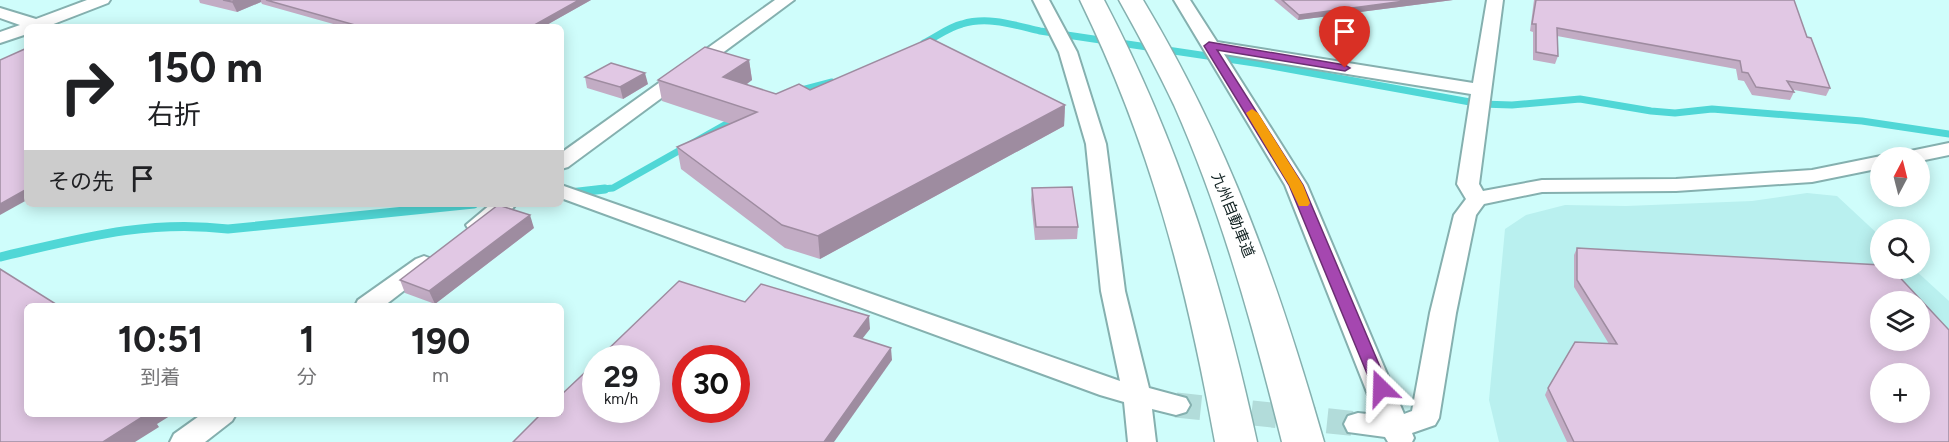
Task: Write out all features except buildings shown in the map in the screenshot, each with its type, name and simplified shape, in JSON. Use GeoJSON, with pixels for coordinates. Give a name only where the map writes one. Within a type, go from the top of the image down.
{"type":"FeatureCollection","features":[{"type":"Feature","properties":{"kind":"highway"},"geometry":{"type":"LineString","coordinates":[[1092,0],[1110,32],[1141,101],[1195,256],[1219,350],[1236,442]]}},
{"type":"Feature","properties":{"kind":"highway","name":"九州自動車道"},"geometry":{"type":"LineString","coordinates":[[1131,0],[1185,98],[1250,257],[1280,353],[1303,442]]}},
{"type":"Feature","properties":{"kind":"street"},"geometry":{"type":"LineString","coordinates":[[42,24],[102,0]]}},
{"type":"Feature","properties":{"kind":"street"},"geometry":{"type":"LineString","coordinates":[[564,161],[786,0]]}},
{"type":"Feature","properties":{"kind":"street"},"geometry":{"type":"LineString","coordinates":[[1041,0],[1068,52],[1096,144],[1113,291],[1137,394],[1142,442]]}},
{"type":"Feature","properties":{"kind":"street"},"geometry":{"type":"LineString","coordinates":[[1182,0],[1296,185],[1399,435]]}},
{"type":"Feature","properties":{"kind":"street"},"geometry":{"type":"LineString","coordinates":[[1477,199],[1468,184],[1495,0]]}},
{"type":"Feature","properties":{"kind":"street"},"geometry":{"type":"LineString","coordinates":[[0,13],[27,24]]}},
{"type":"Feature","properties":{"kind":"street"},"geometry":{"type":"LineString","coordinates":[[0,38],[24,30]]}},
{"type":"Feature","properties":{"kind":"street"},"geometry":{"type":"LineString","coordinates":[[1209,46],[1481,90]]}},
{"type":"Feature","properties":{"kind":"street"},"geometry":{"type":"LineString","coordinates":[[1930,153],[1949,149]]}},
{"type":"Feature","properties":{"kind":"street"},"geometry":{"type":"LineString","coordinates":[[1358,424],[1399,435],[1425,418],[1443,313],[1465,214],[1477,199],[1542,186],[1676,185],[1812,176],[1870,164]]}},
{"type":"Feature","properties":{"kind":"street"},"geometry":{"type":"LineString","coordinates":[[564,192],[1110,388],[1176,405]]}},
{"type":"Feature","properties":{"kind":"street"},"geometry":{"type":"LineString","coordinates":[[371,303],[501,207]]}},
{"type":"Feature","properties":{"kind":"street"},"geometry":{"type":"LineString","coordinates":[[184,442],[218,417]]}},
{"type":"Feature","properties":{"kind":"shaded area"},"geometry":{"type":"Polygon","coordinates":[[[1807,193],[1837,196],[1870,227],[1870,279],[1925,279],[1949,301],[1949,442],[1499,442],[1489,400],[1505,229],[1526,215],[1565,205],[1626,206],[1752,201],[1807,193]]]}},
{"type":"Feature","properties":{"kind":"waterway"},"geometry":{"type":"LineString","coordinates":[[924,43],[957,25],[991,21],[1040,31],[1261,64],[1481,104],[1512,105],[1580,99],[1651,111],[1675,113],[1712,109],[1862,121],[1949,134]]}},
{"type":"Feature","properties":{"kind":"waterway"},"geometry":{"type":"LineString","coordinates":[[798,91],[832,82]]}},
{"type":"Feature","properties":{"kind":"waterway"},"geometry":{"type":"LineString","coordinates":[[592,190],[613,188],[737,118]]}},
{"type":"Feature","properties":{"kind":"waterway"},"geometry":{"type":"LineString","coordinates":[[564,194],[605,189]]}},
{"type":"Feature","properties":{"kind":"waterway"},"geometry":{"type":"LineString","coordinates":[[0,257],[85,238],[141,229],[169,227],[228,229],[444,207]]}},
{"type":"Feature","properties":{"kind":"tunnel"},"geometry":{"type":"LineString","coordinates":[[1176,405],[1358,424]]}},
{"type":"Feature","properties":{"kind":"slow traffic"},"geometry":{"type":"LineString","coordinates":[[1252,113],[1296,185],[1304,203]]}},
{"type":"Feature","properties":{"kind":"route"},"geometry":{"type":"LineString","coordinates":[[1345,68],[1209,46],[1296,185],[1381,388]]}}]}
